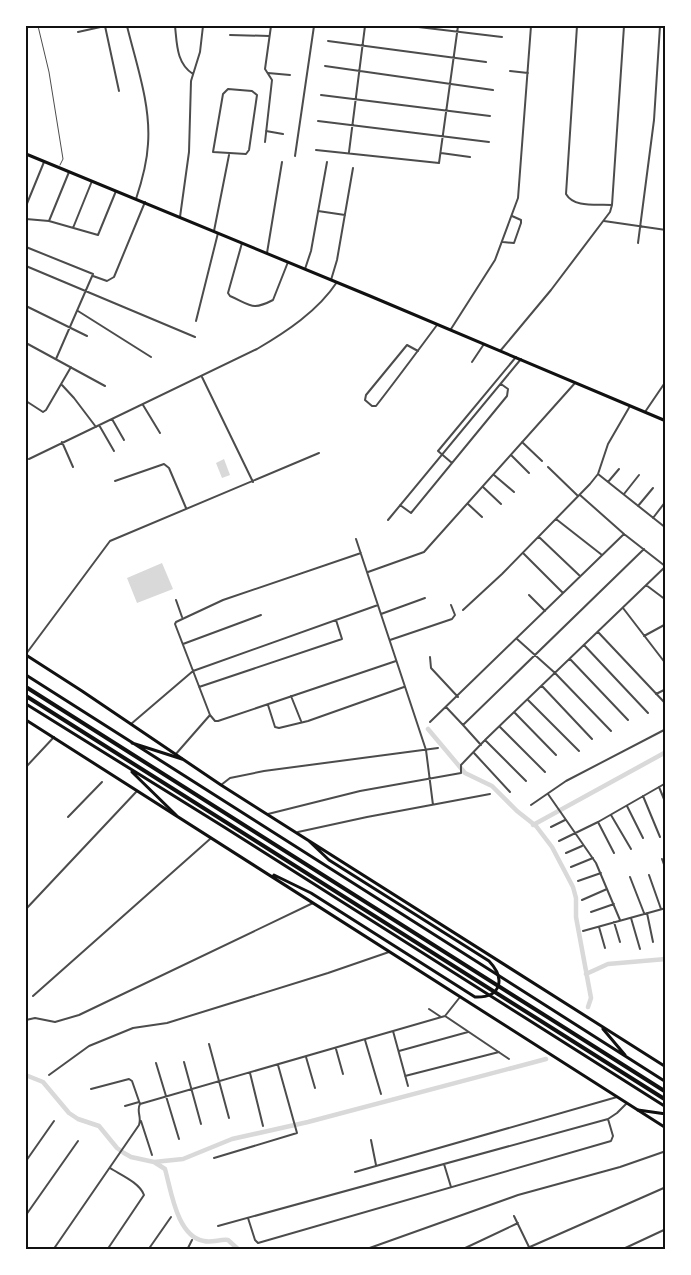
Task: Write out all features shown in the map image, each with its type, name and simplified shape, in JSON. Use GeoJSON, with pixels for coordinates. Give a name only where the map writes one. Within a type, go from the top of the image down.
{"type":"FeatureCollection","features":[{"type":"Feature","properties":{"kind":"highway"},"geometry":{"type":"LineString","coordinates":[[26,687],[666,1092]]}},
{"type":"Feature","properties":{"kind":"highway"},"geometry":{"type":"LineString","coordinates":[[26,696],[666,1100]]}},
{"type":"Feature","properties":{"kind":"main road"},"geometry":{"type":"LineString","coordinates":[[26,154],[666,421]]}},
{"type":"Feature","properties":{"kind":"main road"},"geometry":{"type":"LineString","coordinates":[[26,655],[221,785],[298,832],[337,866],[489,961],[496,968],[500,977],[499,986],[493,994],[485,998],[475,998],[320,899],[262,869]]}},
{"type":"Feature","properties":{"kind":"main road"},"geometry":{"type":"LineString","coordinates":[[26,675],[666,1082]]}},
{"type":"Feature","properties":{"kind":"main road"},"geometry":{"type":"LineString","coordinates":[[26,704],[225,827],[666,1107]]}},
{"type":"Feature","properties":{"kind":"main road"},"geometry":{"type":"LineString","coordinates":[[26,720],[666,1128]]}},
{"type":"Feature","properties":{"kind":"main road"},"geometry":{"type":"LineString","coordinates":[[128,741],[182,759]]}},
{"type":"Feature","properties":{"kind":"main road"},"geometry":{"type":"LineString","coordinates":[[128,768],[176,815]]}},
{"type":"Feature","properties":{"kind":"main road"},"geometry":{"type":"LineString","coordinates":[[305,838],[666,1067]]}},
{"type":"Feature","properties":{"kind":"main road"},"geometry":{"type":"LineString","coordinates":[[603,1029],[629,1059]]}},
{"type":"Feature","properties":{"kind":"main road"},"geometry":{"type":"LineString","coordinates":[[638,1110],[666,1114]]}},
{"type":"Feature","properties":{"kind":"street"},"geometry":{"type":"LineString","coordinates":[[78,32],[105,26],[119,91]]}},
{"type":"Feature","properties":{"kind":"street"},"geometry":{"type":"LineString","coordinates":[[127,26],[145,100],[149,143],[136,199]]}},
{"type":"Feature","properties":{"kind":"street"},"geometry":{"type":"LineString","coordinates":[[175,26],[180,61],[193,74]]}},
{"type":"Feature","properties":{"kind":"street"},"geometry":{"type":"LineString","coordinates":[[180,217],[189,152],[191,81],[200,52],[203,26]]}},
{"type":"Feature","properties":{"kind":"street"},"geometry":{"type":"LineString","coordinates":[[265,142],[272,80],[266,69],[271,26]]}},
{"type":"Feature","properties":{"kind":"street"},"geometry":{"type":"LineString","coordinates":[[295,156],[314,26]]}},
{"type":"Feature","properties":{"kind":"street"},"geometry":{"type":"LineString","coordinates":[[349,152],[365,26]]}},
{"type":"Feature","properties":{"kind":"street"},"geometry":{"type":"LineString","coordinates":[[411,26],[502,36]]}},
{"type":"Feature","properties":{"kind":"street"},"geometry":{"type":"LineString","coordinates":[[316,150],[435,163],[440,161],[458,26]]}},
{"type":"Feature","properties":{"kind":"street"},"geometry":{"type":"LineString","coordinates":[[451,330],[495,260],[519,192],[531,26]]}},
{"type":"Feature","properties":{"kind":"street"},"geometry":{"type":"LineString","coordinates":[[577,26],[566,194],[569,200],[576,204],[612,205]]}},
{"type":"Feature","properties":{"kind":"street"},"geometry":{"type":"LineString","coordinates":[[500,351],[604,221],[612,205],[624,26]]}},
{"type":"Feature","properties":{"kind":"street"},"geometry":{"type":"LineString","coordinates":[[638,243],[654,120],[660,26]]}},
{"type":"Feature","properties":{"kind":"street"},"geometry":{"type":"LineString","coordinates":[[230,36],[270,36]]}},
{"type":"Feature","properties":{"kind":"street"},"geometry":{"type":"LineString","coordinates":[[328,41],[486,62]]}},
{"type":"Feature","properties":{"kind":"street"},"geometry":{"type":"LineString","coordinates":[[326,66],[492,90]]}},
{"type":"Feature","properties":{"kind":"street"},"geometry":{"type":"LineString","coordinates":[[510,71],[528,73]]}},
{"type":"Feature","properties":{"kind":"street"},"geometry":{"type":"LineString","coordinates":[[268,73],[290,75]]}},
{"type":"Feature","properties":{"kind":"street"},"geometry":{"type":"LineString","coordinates":[[228,89],[252,91],[257,95],[248,153],[229,154],[215,153],[213,150],[223,94],[228,89]]}},
{"type":"Feature","properties":{"kind":"street"},"geometry":{"type":"LineString","coordinates":[[321,95],[490,116]]}},
{"type":"Feature","properties":{"kind":"street"},"geometry":{"type":"LineString","coordinates":[[318,121],[489,142]]}},
{"type":"Feature","properties":{"kind":"street"},"geometry":{"type":"LineString","coordinates":[[266,131],[283,134]]}},
{"type":"Feature","properties":{"kind":"street"},"geometry":{"type":"LineString","coordinates":[[441,153],[470,157]]}},
{"type":"Feature","properties":{"kind":"street"},"geometry":{"type":"LineString","coordinates":[[196,321],[216,232],[229,154]]}},
{"type":"Feature","properties":{"kind":"street"},"geometry":{"type":"LineString","coordinates":[[26,206],[44,162]]}},
{"type":"Feature","properties":{"kind":"street"},"geometry":{"type":"LineString","coordinates":[[267,253],[282,162]]}},
{"type":"Feature","properties":{"kind":"street"},"geometry":{"type":"LineString","coordinates":[[305,269],[311,251],[327,162]]}},
{"type":"Feature","properties":{"kind":"street"},"geometry":{"type":"LineString","coordinates":[[331,280],[353,168]]}},
{"type":"Feature","properties":{"kind":"street"},"geometry":{"type":"LineString","coordinates":[[49,221],[69,172]]}},
{"type":"Feature","properties":{"kind":"street"},"geometry":{"type":"LineString","coordinates":[[73,228],[92,181]]}},
{"type":"Feature","properties":{"kind":"street"},"geometry":{"type":"LineString","coordinates":[[26,219],[49,221],[98,235],[116,191]]}},
{"type":"Feature","properties":{"kind":"street"},"geometry":{"type":"LineString","coordinates":[[26,247],[107,281],[114,277],[145,202]]}},
{"type":"Feature","properties":{"kind":"street"},"geometry":{"type":"LineString","coordinates":[[318,211],[345,215]]}},
{"type":"Feature","properties":{"kind":"street"},"geometry":{"type":"LineString","coordinates":[[503,241],[512,244],[515,240],[521,221],[512,216]]}},
{"type":"Feature","properties":{"kind":"street"},"geometry":{"type":"LineString","coordinates":[[604,221],[666,230]]}},
{"type":"Feature","properties":{"kind":"street"},"geometry":{"type":"LineString","coordinates":[[242,243],[228,293],[255,307],[273,300],[288,262]]}},
{"type":"Feature","properties":{"kind":"street"},"geometry":{"type":"LineString","coordinates":[[26,266],[195,337]]}},
{"type":"Feature","properties":{"kind":"street"},"geometry":{"type":"LineString","coordinates":[[56,359],[93,275]]}},
{"type":"Feature","properties":{"kind":"street"},"geometry":{"type":"LineString","coordinates":[[29,459],[257,349],[287,330],[310,311],[337,282]]}},
{"type":"Feature","properties":{"kind":"street"},"geometry":{"type":"LineString","coordinates":[[26,306],[87,336]]}},
{"type":"Feature","properties":{"kind":"street"},"geometry":{"type":"LineString","coordinates":[[78,312],[151,357]]}},
{"type":"Feature","properties":{"kind":"street"},"geometry":{"type":"LineString","coordinates":[[418,351],[407,345],[365,397],[365,400],[372,406],[376,406],[418,351],[438,324]]}},
{"type":"Feature","properties":{"kind":"street"},"geometry":{"type":"LineString","coordinates":[[26,344],[105,386]]}},
{"type":"Feature","properties":{"kind":"street"},"geometry":{"type":"LineString","coordinates":[[472,362],[484,344]]}},
{"type":"Feature","properties":{"kind":"street"},"geometry":{"type":"LineString","coordinates":[[452,463],[438,451],[516,357]]}},
{"type":"Feature","properties":{"kind":"street"},"geometry":{"type":"LineString","coordinates":[[388,520],[521,359]]}},
{"type":"Feature","properties":{"kind":"street"},"geometry":{"type":"LineString","coordinates":[[26,401],[43,412],[46,410],[71,367]]}},
{"type":"Feature","properties":{"kind":"street"},"geometry":{"type":"LineString","coordinates":[[202,377],[253,483]]}},
{"type":"Feature","properties":{"kind":"street"},"geometry":{"type":"LineString","coordinates":[[400,505],[411,513],[507,396],[508,389],[498,378]]}},
{"type":"Feature","properties":{"kind":"street"},"geometry":{"type":"LineString","coordinates":[[368,572],[424,552],[575,382]]}},
{"type":"Feature","properties":{"kind":"street"},"geometry":{"type":"LineString","coordinates":[[645,412],[664,384]]}},
{"type":"Feature","properties":{"kind":"street"},"geometry":{"type":"LineString","coordinates":[[62,385],[96,427]]}},
{"type":"Feature","properties":{"kind":"street"},"geometry":{"type":"LineString","coordinates":[[143,405],[160,434]]}},
{"type":"Feature","properties":{"kind":"street"},"geometry":{"type":"LineString","coordinates":[[464,610],[523,553],[598,474],[603,454],[630,406]]}},
{"type":"Feature","properties":{"kind":"street"},"geometry":{"type":"LineString","coordinates":[[112,419],[124,440]]}},
{"type":"Feature","properties":{"kind":"street"},"geometry":{"type":"LineString","coordinates":[[99,425],[114,451]]}},
{"type":"Feature","properties":{"kind":"street"},"geometry":{"type":"LineString","coordinates":[[62,442],[73,467]]}},
{"type":"Feature","properties":{"kind":"street"},"geometry":{"type":"LineString","coordinates":[[522,442],[542,461]]}},
{"type":"Feature","properties":{"kind":"street"},"geometry":{"type":"LineString","coordinates":[[26,655],[110,541],[186,508],[253,483],[319,453]]}},
{"type":"Feature","properties":{"kind":"street"},"geometry":{"type":"LineString","coordinates":[[511,455],[529,473]]}},
{"type":"Feature","properties":{"kind":"street"},"geometry":{"type":"LineString","coordinates":[[115,481],[164,464],[169,468],[186,508]]}},
{"type":"Feature","properties":{"kind":"street"},"geometry":{"type":"LineString","coordinates":[[268,814],[360,791],[462,773],[461,767],[481,745],[666,566],[624,534],[548,467]]}},
{"type":"Feature","properties":{"kind":"street"},"geometry":{"type":"LineString","coordinates":[[608,482],[619,469]]}},
{"type":"Feature","properties":{"kind":"street"},"geometry":{"type":"LineString","coordinates":[[598,474],[666,528]]}},
{"type":"Feature","properties":{"kind":"street"},"geometry":{"type":"LineString","coordinates":[[494,475],[514,492]]}},
{"type":"Feature","properties":{"kind":"street"},"geometry":{"type":"LineString","coordinates":[[623,495],[639,475]]}},
{"type":"Feature","properties":{"kind":"street"},"geometry":{"type":"LineString","coordinates":[[483,487],[501,504]]}},
{"type":"Feature","properties":{"kind":"street"},"geometry":{"type":"LineString","coordinates":[[638,506],[653,488]]}},
{"type":"Feature","properties":{"kind":"street"},"geometry":{"type":"LineString","coordinates":[[653,518],[666,501]]}},
{"type":"Feature","properties":{"kind":"street"},"geometry":{"type":"LineString","coordinates":[[468,504],[482,517]]}},
{"type":"Feature","properties":{"kind":"street"},"geometry":{"type":"LineString","coordinates":[[556,519],[602,555]]}},
{"type":"Feature","properties":{"kind":"street"},"geometry":{"type":"LineString","coordinates":[[430,722],[624,534]]}},
{"type":"Feature","properties":{"kind":"street"},"geometry":{"type":"LineString","coordinates":[[538,537],[580,576]]}},
{"type":"Feature","properties":{"kind":"street"},"geometry":{"type":"LineString","coordinates":[[356,539],[426,750],[432,806]]}},
{"type":"Feature","properties":{"kind":"street"},"geometry":{"type":"LineString","coordinates":[[463,725],[644,549]]}},
{"type":"Feature","properties":{"kind":"street"},"geometry":{"type":"LineString","coordinates":[[361,553],[223,600],[182,618],[175,624],[198,687],[215,721],[396,661]]}},
{"type":"Feature","properties":{"kind":"street"},"geometry":{"type":"LineString","coordinates":[[523,553],[563,593]]}},
{"type":"Feature","properties":{"kind":"street"},"geometry":{"type":"LineString","coordinates":[[646,585],[666,600]]}},
{"type":"Feature","properties":{"kind":"street"},"geometry":{"type":"LineString","coordinates":[[529,595],[545,611]]}},
{"type":"Feature","properties":{"kind":"street"},"geometry":{"type":"LineString","coordinates":[[381,614],[424,598]]}},
{"type":"Feature","properties":{"kind":"street"},"geometry":{"type":"LineString","coordinates":[[176,600],[182,618]]}},
{"type":"Feature","properties":{"kind":"street"},"geometry":{"type":"LineString","coordinates":[[131,724],[193,671],[378,605]]}},
{"type":"Feature","properties":{"kind":"street"},"geometry":{"type":"LineString","coordinates":[[390,640],[452,619],[454,615],[451,606]]}},
{"type":"Feature","properties":{"kind":"street"},"geometry":{"type":"LineString","coordinates":[[623,608],[666,663]]}},
{"type":"Feature","properties":{"kind":"street"},"geometry":{"type":"LineString","coordinates":[[183,644],[261,615]]}},
{"type":"Feature","properties":{"kind":"street"},"geometry":{"type":"LineString","coordinates":[[198,687],[342,639],[336,620]]}},
{"type":"Feature","properties":{"kind":"street"},"geometry":{"type":"LineString","coordinates":[[644,636],[666,624]]}},
{"type":"Feature","properties":{"kind":"street"},"geometry":{"type":"LineString","coordinates":[[598,632],[664,702]]}},
{"type":"Feature","properties":{"kind":"street"},"geometry":{"type":"LineString","coordinates":[[517,639],[555,673],[611,731]]}},
{"type":"Feature","properties":{"kind":"street"},"geometry":{"type":"LineString","coordinates":[[584,645],[648,713]]}},
{"type":"Feature","properties":{"kind":"street"},"geometry":{"type":"LineString","coordinates":[[430,657],[431,668],[458,697]]}},
{"type":"Feature","properties":{"kind":"street"},"geometry":{"type":"LineString","coordinates":[[570,659],[628,720]]}},
{"type":"Feature","properties":{"kind":"street"},"geometry":{"type":"LineString","coordinates":[[542,686],[592,739]]}},
{"type":"Feature","properties":{"kind":"street"},"geometry":{"type":"LineString","coordinates":[[268,705],[276,728],[301,722],[404,687]]}},
{"type":"Feature","properties":{"kind":"street"},"geometry":{"type":"LineString","coordinates":[[656,694],[666,689]]}},
{"type":"Feature","properties":{"kind":"street"},"geometry":{"type":"LineString","coordinates":[[291,696],[301,722]]}},
{"type":"Feature","properties":{"kind":"street"},"geometry":{"type":"LineString","coordinates":[[528,700],[579,751]]}},
{"type":"Feature","properties":{"kind":"street"},"geometry":{"type":"LineString","coordinates":[[446,707],[481,745]]}},
{"type":"Feature","properties":{"kind":"street"},"geometry":{"type":"LineString","coordinates":[[514,713],[556,755]]}},
{"type":"Feature","properties":{"kind":"street"},"geometry":{"type":"LineString","coordinates":[[175,755],[210,715]]}},
{"type":"Feature","properties":{"kind":"street"},"geometry":{"type":"LineString","coordinates":[[500,727],[544,772]]}},
{"type":"Feature","properties":{"kind":"street"},"geometry":{"type":"LineString","coordinates":[[531,805],[566,782],[666,729]]}},
{"type":"Feature","properties":{"kind":"street"},"geometry":{"type":"LineString","coordinates":[[26,767],[54,737]]}},
{"type":"Feature","properties":{"kind":"street"},"geometry":{"type":"LineString","coordinates":[[486,740],[526,781]]}},
{"type":"Feature","properties":{"kind":"street"},"geometry":{"type":"LineString","coordinates":[[221,785],[230,778],[264,771],[438,748]]}},
{"type":"Feature","properties":{"kind":"street"},"geometry":{"type":"LineString","coordinates":[[474,753],[510,792]]}},
{"type":"Feature","properties":{"kind":"street"},"geometry":{"type":"LineString","coordinates":[[68,817],[102,782]]}},
{"type":"Feature","properties":{"kind":"street"},"geometry":{"type":"LineString","coordinates":[[559,841],[575,835],[666,783]]}},
{"type":"Feature","properties":{"kind":"street"},"geometry":{"type":"LineString","coordinates":[[658,786],[666,804]]}},
{"type":"Feature","properties":{"kind":"street"},"geometry":{"type":"LineString","coordinates":[[26,909],[137,791]]}},
{"type":"Feature","properties":{"kind":"street"},"geometry":{"type":"LineString","coordinates":[[298,832],[490,794]]}},
{"type":"Feature","properties":{"kind":"street"},"geometry":{"type":"LineString","coordinates":[[548,794],[602,873],[620,920]]}},
{"type":"Feature","properties":{"kind":"street"},"geometry":{"type":"LineString","coordinates":[[643,795],[660,837]]}},
{"type":"Feature","properties":{"kind":"street"},"geometry":{"type":"LineString","coordinates":[[627,806],[643,838]]}},
{"type":"Feature","properties":{"kind":"street"},"geometry":{"type":"LineString","coordinates":[[610,815],[631,849]]}},
{"type":"Feature","properties":{"kind":"street"},"geometry":{"type":"LineString","coordinates":[[552,827],[566,820]]}},
{"type":"Feature","properties":{"kind":"street"},"geometry":{"type":"LineString","coordinates":[[598,822],[614,853]]}},
{"type":"Feature","properties":{"kind":"street"},"geometry":{"type":"LineString","coordinates":[[33,996],[212,837]]}},
{"type":"Feature","properties":{"kind":"street"},"geometry":{"type":"LineString","coordinates":[[566,853],[583,845]]}},
{"type":"Feature","properties":{"kind":"street"},"geometry":{"type":"LineString","coordinates":[[570,867],[593,858]]}},
{"type":"Feature","properties":{"kind":"street"},"geometry":{"type":"LineString","coordinates":[[662,859],[666,870]]}},
{"type":"Feature","properties":{"kind":"street"},"geometry":{"type":"LineString","coordinates":[[578,881],[602,873]]}},
{"type":"Feature","properties":{"kind":"street"},"geometry":{"type":"LineString","coordinates":[[649,875],[666,917]]}},
{"type":"Feature","properties":{"kind":"street"},"geometry":{"type":"LineString","coordinates":[[630,877],[646,913],[653,942]]}},
{"type":"Feature","properties":{"kind":"street"},"geometry":{"type":"LineString","coordinates":[[582,900],[608,888]]}},
{"type":"Feature","properties":{"kind":"street"},"geometry":{"type":"LineString","coordinates":[[26,1020],[35,1018],[55,1022],[73,1017],[313,903]]}},
{"type":"Feature","properties":{"kind":"street"},"geometry":{"type":"LineString","coordinates":[[591,912],[614,904]]}},
{"type":"Feature","properties":{"kind":"street"},"geometry":{"type":"LineString","coordinates":[[583,932],[663,909]]}},
{"type":"Feature","properties":{"kind":"street"},"geometry":{"type":"LineString","coordinates":[[631,918],[640,949]]}},
{"type":"Feature","properties":{"kind":"street"},"geometry":{"type":"LineString","coordinates":[[614,922],[620,942]]}},
{"type":"Feature","properties":{"kind":"street"},"geometry":{"type":"LineString","coordinates":[[599,927],[605,948]]}},
{"type":"Feature","properties":{"kind":"street"},"geometry":{"type":"LineString","coordinates":[[49,1075],[89,1046],[133,1028],[162,1023],[328,973],[389,952]]}},
{"type":"Feature","properties":{"kind":"street"},"geometry":{"type":"LineString","coordinates":[[125,1106],[193,1090],[445,1016],[460,997]]}},
{"type":"Feature","properties":{"kind":"street"},"geometry":{"type":"LineString","coordinates":[[429,1009],[441,1017]]}},
{"type":"Feature","properties":{"kind":"street"},"geometry":{"type":"LineString","coordinates":[[445,1016],[509,1059]]}},
{"type":"Feature","properties":{"kind":"street"},"geometry":{"type":"LineString","coordinates":[[393,1031],[408,1086]]}},
{"type":"Feature","properties":{"kind":"street"},"geometry":{"type":"LineString","coordinates":[[399,1051],[468,1032]]}},
{"type":"Feature","properties":{"kind":"street"},"geometry":{"type":"LineString","coordinates":[[365,1040],[381,1094]]}},
{"type":"Feature","properties":{"kind":"street"},"geometry":{"type":"LineString","coordinates":[[209,1044],[229,1118]]}},
{"type":"Feature","properties":{"kind":"street"},"geometry":{"type":"LineString","coordinates":[[336,1049],[343,1074]]}},
{"type":"Feature","properties":{"kind":"street"},"geometry":{"type":"LineString","coordinates":[[405,1076],[499,1052]]}},
{"type":"Feature","properties":{"kind":"street"},"geometry":{"type":"LineString","coordinates":[[306,1057],[315,1088]]}},
{"type":"Feature","properties":{"kind":"street"},"geometry":{"type":"LineString","coordinates":[[184,1062],[201,1124]]}},
{"type":"Feature","properties":{"kind":"street"},"geometry":{"type":"LineString","coordinates":[[156,1063],[178,1139]]}},
{"type":"Feature","properties":{"kind":"street"},"geometry":{"type":"LineString","coordinates":[[214,1158],[297,1133],[278,1065]]}},
{"type":"Feature","properties":{"kind":"street"},"geometry":{"type":"LineString","coordinates":[[250,1073],[263,1126]]}},
{"type":"Feature","properties":{"kind":"street"},"geometry":{"type":"LineString","coordinates":[[91,1089],[129,1079],[132,1081],[152,1155]]}},
{"type":"Feature","properties":{"kind":"street"},"geometry":{"type":"LineString","coordinates":[[355,1172],[617,1097]]}},
{"type":"Feature","properties":{"kind":"street"},"geometry":{"type":"LineString","coordinates":[[218,1226],[608,1119],[627,1103]]}},
{"type":"Feature","properties":{"kind":"street"},"geometry":{"type":"LineString","coordinates":[[248,1218],[258,1243],[611,1141],[613,1136],[608,1119]]}},
{"type":"Feature","properties":{"kind":"street"},"geometry":{"type":"LineString","coordinates":[[26,1161],[54,1120]]}},
{"type":"Feature","properties":{"kind":"street"},"geometry":{"type":"LineString","coordinates":[[53,1250],[111,1168],[141,1120]]}},
{"type":"Feature","properties":{"kind":"street"},"geometry":{"type":"LineString","coordinates":[[371,1140],[376,1166]]}},
{"type":"Feature","properties":{"kind":"street"},"geometry":{"type":"LineString","coordinates":[[26,1215],[78,1142]]}},
{"type":"Feature","properties":{"kind":"street"},"geometry":{"type":"LineString","coordinates":[[364,1250],[518,1195],[613,1169],[664,1152],[666,1158]]}},
{"type":"Feature","properties":{"kind":"street"},"geometry":{"type":"LineString","coordinates":[[444,1164],[451,1187]]}},
{"type":"Feature","properties":{"kind":"street"},"geometry":{"type":"LineString","coordinates":[[107,1250],[144,1195],[137,1186],[111,1168]]}},
{"type":"Feature","properties":{"kind":"street"},"geometry":{"type":"LineString","coordinates":[[522,1250],[666,1187]]}},
{"type":"Feature","properties":{"kind":"street"},"geometry":{"type":"LineString","coordinates":[[514,1216],[529,1247]]}},
{"type":"Feature","properties":{"kind":"street"},"geometry":{"type":"LineString","coordinates":[[148,1250],[171,1217]]}},
{"type":"Feature","properties":{"kind":"street"},"geometry":{"type":"LineString","coordinates":[[461,1250],[518,1223]]}},
{"type":"Feature","properties":{"kind":"street"},"geometry":{"type":"LineString","coordinates":[[621,1250],[666,1229]]}},
{"type":"Feature","properties":{"kind":"street"},"geometry":{"type":"LineString","coordinates":[[187,1250],[192,1240]]}},
{"type":"Feature","properties":{"kind":"lane"},"geometry":{"type":"LineString","coordinates":[[38,26],[49,72],[63,159],[59,168]]}},
{"type":"Feature","properties":{"kind":"shaded area"},"geometry":{"type":"Polygon","coordinates":[[[224,459],[230,475],[222,478],[216,463],[224,459]]]}},
{"type":"Feature","properties":{"kind":"shaded area"},"geometry":{"type":"Polygon","coordinates":[[[162,563],[173,589],[137,603],[127,578],[162,563]]]}},
{"type":"Feature","properties":{"kind":"waterway"},"geometry":{"type":"LineString","coordinates":[[428,729],[465,773],[492,786],[536,826],[552,847],[573,887],[576,898],[576,917],[591,998],[588,1007]]}},
{"type":"Feature","properties":{"kind":"waterway"},"geometry":{"type":"LineString","coordinates":[[533,825],[666,752]]}},
{"type":"Feature","properties":{"kind":"waterway"},"geometry":{"type":"LineString","coordinates":[[586,974],[608,964],[666,959]]}},
{"type":"Feature","properties":{"kind":"waterway"},"geometry":{"type":"LineString","coordinates":[[154,1162],[183,1159],[232,1139],[308,1122],[546,1059]]}},
{"type":"Feature","properties":{"kind":"waterway"},"geometry":{"type":"LineString","coordinates":[[26,1077],[43,1082],[69,1113],[78,1119],[99,1126],[124,1153],[131,1157],[154,1162],[165,1169],[181,1222],[195,1238],[207,1241],[228,1240],[239,1250]]}}]}
